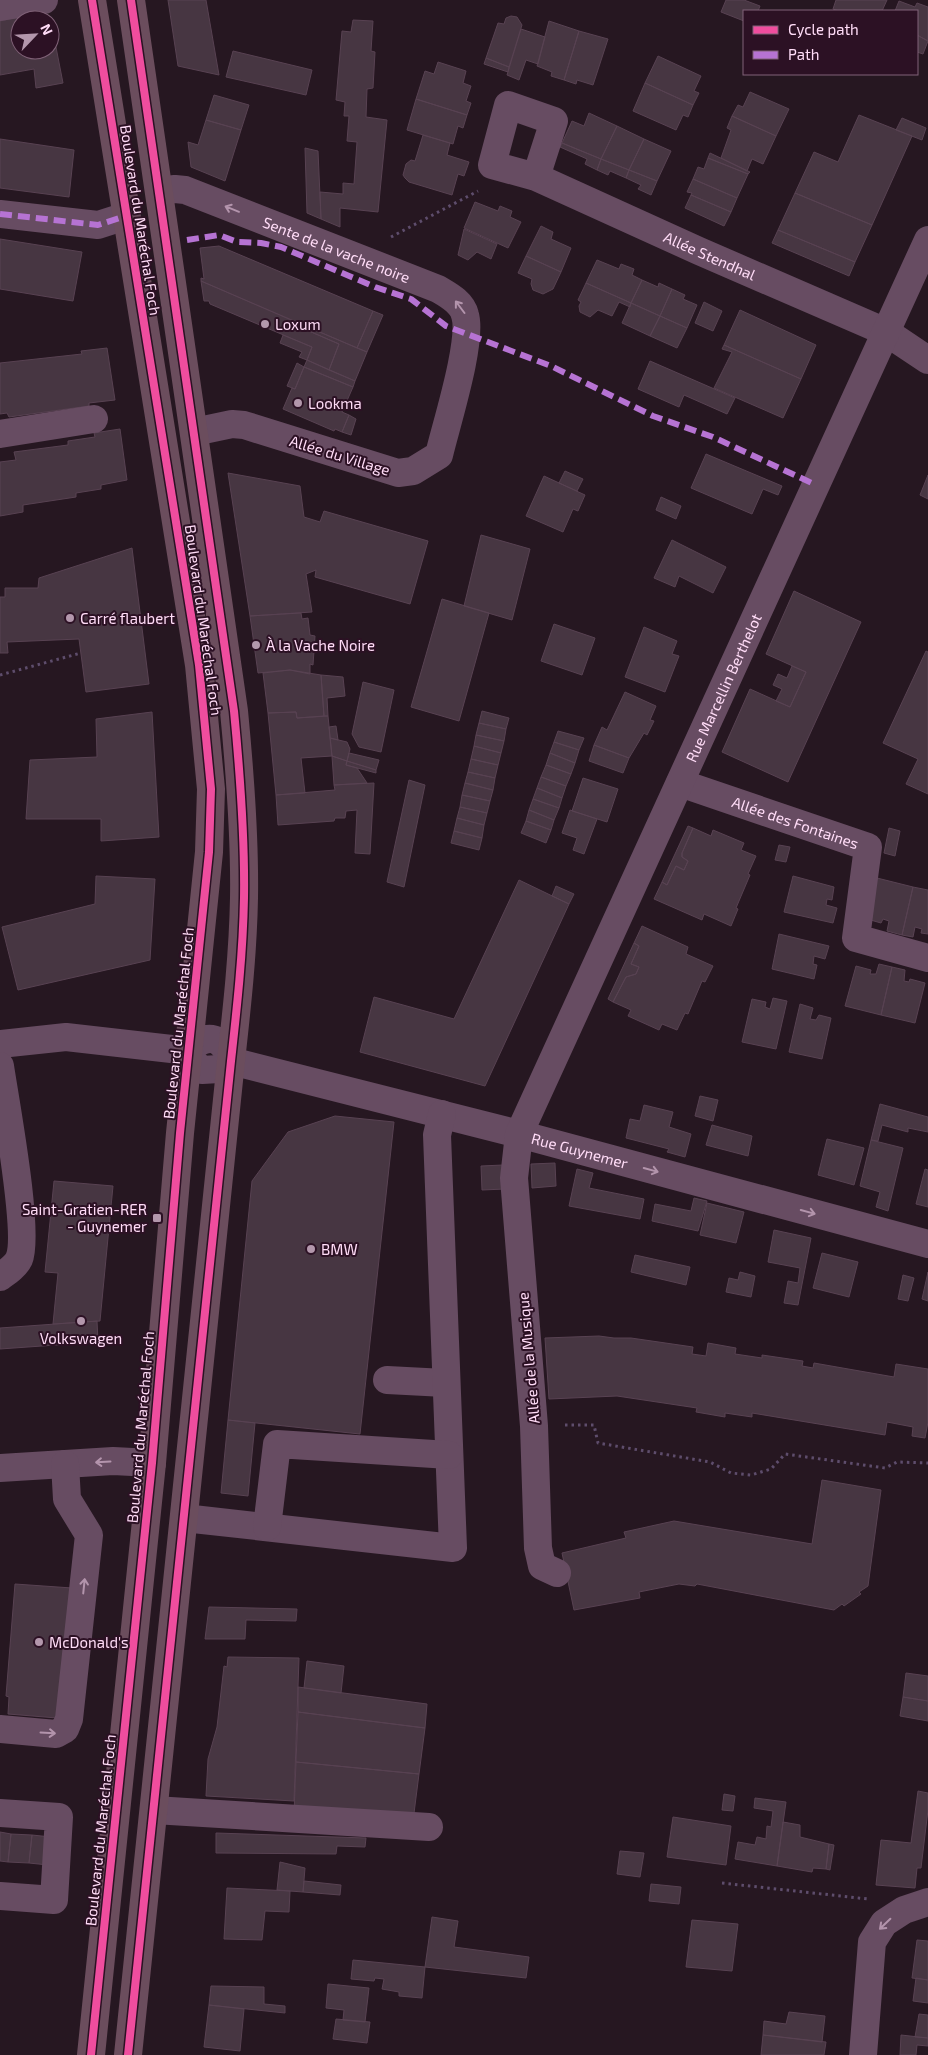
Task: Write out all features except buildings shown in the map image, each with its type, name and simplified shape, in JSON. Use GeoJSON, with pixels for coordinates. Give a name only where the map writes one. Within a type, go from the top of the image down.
{"type":"FeatureCollection","features":[{"type":"Feature","properties":{"kind":"main road","name":"Boulevard du Maréchal Foch"},"geometry":{"type":"LineString","coordinates":[[91,2055],[152,1463],[189,1050],[209,852],[211,813],[209,758],[199,664],[92,0]]}},
{"type":"Feature","properties":{"kind":"main road","name":"Boulevard du Maréchal Foch"},"geometry":{"type":"LineString","coordinates":[[127,0],[145,94]]}},
{"type":"Feature","properties":{"kind":"main road","name":"Boulevard du Maréchal Foch"},"geometry":{"type":"LineString","coordinates":[[128,2055],[231,1061],[244,913],[242,804],[232,702],[160,191],[131,0]]}},
{"type":"Feature","properties":{"kind":"street"},"geometry":{"type":"LineString","coordinates":[[0,7],[44,0]]}},
{"type":"Feature","properties":{"kind":"street"},"geometry":{"type":"LineString","coordinates":[[492,165],[508,105],[554,121],[536,177]]}},
{"type":"Feature","properties":{"kind":"street","name":"Allée Stendhal"},"geometry":{"type":"LineString","coordinates":[[492,165],[536,177],[699,251],[886,332],[928,360]]}},
{"type":"Feature","properties":{"kind":"street","name":"Sente de la vache noire"},"geometry":{"type":"LineString","coordinates":[[160,191],[185,190],[438,289],[459,304],[465,313],[467,327],[464,354]]}},
{"type":"Feature","properties":{"kind":"street"},"geometry":{"type":"LineString","coordinates":[[0,214],[98,225],[126,216]]}},
{"type":"Feature","properties":{"kind":"street","name":"Rue Marcellin Berthelot"},"geometry":{"type":"LineString","coordinates":[[519,1134],[928,240]]}},
{"type":"Feature","properties":{"kind":"street","name":"Allée du Village"},"geometry":{"type":"LineString","coordinates":[[194,432],[232,424],[244,425],[398,473],[413,471],[439,455],[464,354]]}},
{"type":"Feature","properties":{"kind":"street"},"geometry":{"type":"LineString","coordinates":[[0,434],[94,420]]}},
{"type":"Feature","properties":{"kind":"street","name":"Allée des Fontaines"},"geometry":{"type":"LineString","coordinates":[[680,783],[868,847],[856,938],[928,958]]}},
{"type":"Feature","properties":{"kind":"street"},"geometry":{"type":"LineString","coordinates":[[0,1044],[66,1037],[189,1050],[191,1060],[202,1070],[219,1069],[231,1061]]}},
{"type":"Feature","properties":{"kind":"street","name":"Rue Guynemer"},"geometry":{"type":"LineString","coordinates":[[231,1061],[519,1134],[928,1244]]}},
{"type":"Feature","properties":{"kind":"street"},"geometry":{"type":"LineString","coordinates":[[0,1066],[23,1230],[20,1258],[10,1271],[0,1277]]}},
{"type":"Feature","properties":{"kind":"street"},"geometry":{"type":"LineString","coordinates":[[184,1518],[453,1548],[437,1135],[442,1114]]}},
{"type":"Feature","properties":{"kind":"street","name":"Allée de la Musique"},"geometry":{"type":"LineString","coordinates":[[519,1134],[514,1178],[534,1426],[538,1548],[542,1566],[557,1573]]}},
{"type":"Feature","properties":{"kind":"street"},"geometry":{"type":"LineString","coordinates":[[387,1380],[446,1383]]}},
{"type":"Feature","properties":{"kind":"street"},"geometry":{"type":"LineString","coordinates":[[267,1527],[277,1444],[449,1455]]}},
{"type":"Feature","properties":{"kind":"street"},"geometry":{"type":"LineString","coordinates":[[0,1468],[113,1461],[152,1463]]}},
{"type":"Feature","properties":{"kind":"street"},"geometry":{"type":"LineString","coordinates":[[0,1729],[56,1734],[66,1729],[70,1719],[89,1535],[67,1499],[65,1464]]}},
{"type":"Feature","properties":{"kind":"street"},"geometry":{"type":"LineString","coordinates":[[154,1810],[429,1827]]}},
{"type":"Feature","properties":{"kind":"street"},"geometry":{"type":"LineString","coordinates":[[0,1813],[59,1818],[54,1900],[0,1896]]}},
{"type":"Feature","properties":{"kind":"street"},"geometry":{"type":"LineString","coordinates":[[863,2055],[872,1942],[884,1922],[904,1910],[928,1902]]}},
{"type":"Feature","properties":{"kind":"path"},"geometry":{"type":"LineString","coordinates":[[356,258],[380,243],[481,190],[492,165]]}},
{"type":"Feature","properties":{"kind":"path"},"geometry":{"type":"LineString","coordinates":[[0,675],[81,653]]}},
{"type":"Feature","properties":{"kind":"path"},"geometry":{"type":"LineString","coordinates":[[575,1426],[594,1425],[598,1443],[710,1462],[731,1473],[751,1476],[762,1474],[785,1454],[885,1468],[897,1462],[928,1463]]}},
{"type":"Feature","properties":{"kind":"path"},"geometry":{"type":"LineString","coordinates":[[722,1883],[865,1897],[894,1916]]}},
{"type":"Feature","properties":{"kind":"marked path"},"geometry":{"type":"LineString","coordinates":[[0,214],[98,225],[126,216]]}},
{"type":"Feature","properties":{"kind":"marked path"},"geometry":{"type":"LineString","coordinates":[[187,240],[219,235],[237,242],[261,243],[281,247],[375,287],[411,299],[446,326],[551,366],[653,416],[713,437],[816,485]]}},
{"type":"Feature","properties":{"kind":"cycle path"},"geometry":{"type":"LineString","coordinates":[[91,2055],[152,1463],[180,1133],[209,852],[211,789],[199,665],[92,0]]}},
{"type":"Feature","properties":{"kind":"cycle path"},"geometry":{"type":"LineString","coordinates":[[128,2055],[237,1000],[244,898],[242,804],[234,711],[131,0]]}},
{"type":"Feature","properties":{"kind":"place","name":"Loxum"},"geometry":{"type":"Point","coordinates":[265,324]}},
{"type":"Feature","properties":{"kind":"place","name":"Lookma"},"geometry":{"type":"Point","coordinates":[298,403]}},
{"type":"Feature","properties":{"kind":"place","name":"Carré flaubert"},"geometry":{"type":"Point","coordinates":[70,618]}},
{"type":"Feature","properties":{"kind":"place","name":"À la Vache Noire"},"geometry":{"type":"Point","coordinates":[256,645]}},
{"type":"Feature","properties":{"kind":"place","name":"Saint-Gratien-RER - Guynemer"},"geometry":{"type":"Point","coordinates":[157,1218]}},
{"type":"Feature","properties":{"kind":"place","name":"BMW"},"geometry":{"type":"Point","coordinates":[311,1249]}},
{"type":"Feature","properties":{"kind":"place","name":"Volkswagen"},"geometry":{"type":"Point","coordinates":[81,1321]}},
{"type":"Feature","properties":{"kind":"place","name":"McDonald's"},"geometry":{"type":"Point","coordinates":[39,1642]}}]}
